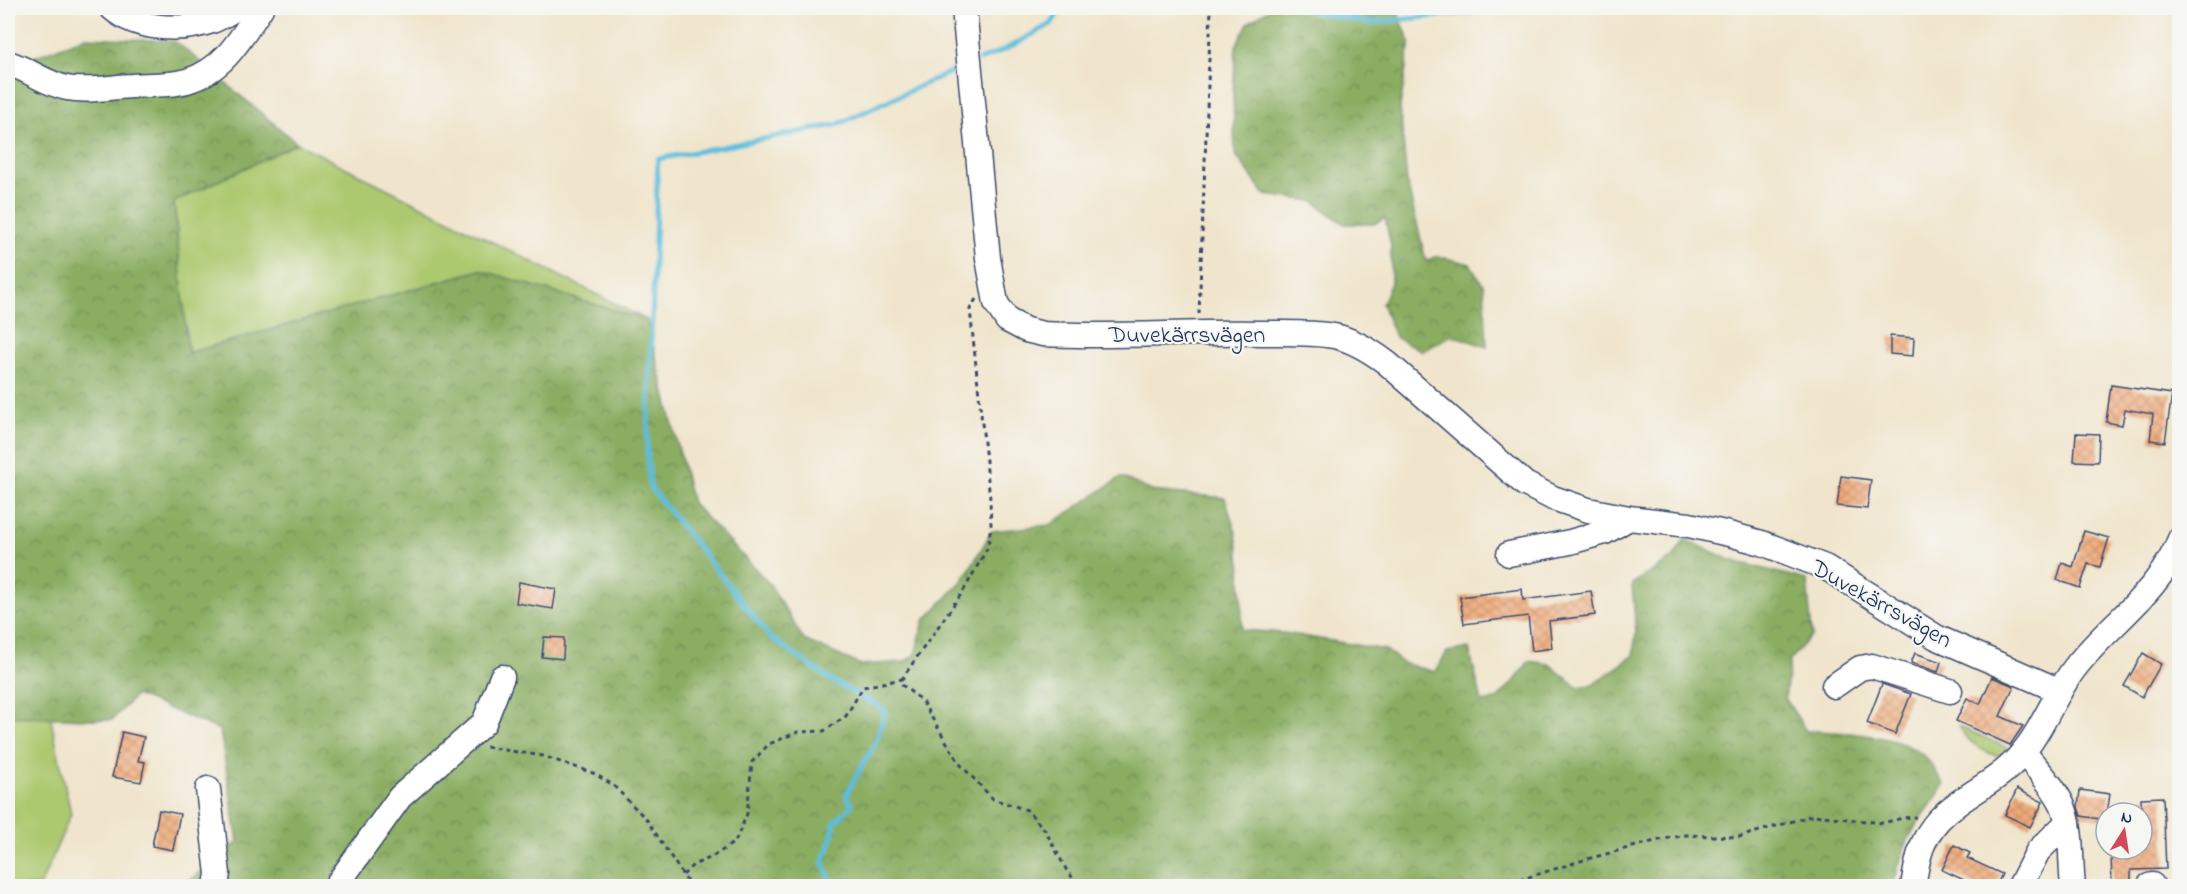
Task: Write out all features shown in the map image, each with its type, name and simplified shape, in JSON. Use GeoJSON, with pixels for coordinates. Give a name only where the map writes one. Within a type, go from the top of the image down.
{"type":"FeatureCollection","features":[{"type":"Feature","properties":{"kind":"street"},"geometry":{"type":"LineString","coordinates":[[112,8],[137,21],[156,26],[173,27],[195,26],[214,20],[237,8]]}},
{"type":"Feature","properties":{"kind":"street"},"geometry":{"type":"LineString","coordinates":[[8,63],[23,67],[53,84],[86,90],[186,81],[204,74],[233,51],[261,8]]}},
{"type":"Feature","properties":{"kind":"street","name":"Duvekärrsvägen"},"geometry":{"type":"LineString","coordinates":[[964,8],[988,258],[996,303],[1008,320],[1026,330],[1043,334],[1199,332],[1334,336],[1368,349],[1387,363],[1525,484],[1553,498],[1588,510],[1629,518],[1689,525],[1729,534],[1762,543],[1825,567],[1936,637],[2060,692]]}},
{"type":"Feature","properties":{"kind":"street"},"geometry":{"type":"LineString","coordinates":[[1509,554],[1570,542],[1605,532],[1629,518]]}},
{"type":"Feature","properties":{"kind":"street"},"geometry":{"type":"LineString","coordinates":[[1913,886],[1920,850],[1934,824],[1954,806],[1992,782],[2023,752],[2060,692],[2096,642],[2153,585],[2170,560],[2180,539]]}},
{"type":"Feature","properties":{"kind":"street"},"geometry":{"type":"LineString","coordinates":[[1834,686],[1860,668],[1872,666],[1950,692]]}},
{"type":"Feature","properties":{"kind":"street"},"geometry":{"type":"LineString","coordinates":[[336,886],[400,797],[484,723],[502,677]]}},
{"type":"Feature","properties":{"kind":"street"},"geometry":{"type":"LineString","coordinates":[[2023,752],[2063,805],[2068,822],[2073,886]]}},
{"type":"Feature","properties":{"kind":"street"},"geometry":{"type":"LineString","coordinates":[[208,789],[218,874],[216,886]]}},
{"type":"Feature","properties":{"kind":"street"},"geometry":{"type":"LineString","coordinates":[[2020,886],[2038,851],[2068,822]]}},
{"type":"Feature","properties":{"kind":"path"},"geometry":{"type":"LineString","coordinates":[[1199,332],[1211,8]]}},
{"type":"Feature","properties":{"kind":"path"},"geometry":{"type":"LineString","coordinates":[[995,296],[980,297],[974,300],[970,309],[990,499],[991,525],[988,547],[964,591],[902,679],[902,685],[921,700],[960,764],[993,799],[1027,810],[1045,830],[1067,871],[1078,884],[1085,886]]}},
{"type":"Feature","properties":{"kind":"path"},"geometry":{"type":"LineString","coordinates":[[683,875],[693,865],[712,857],[735,842],[747,814],[752,762],[769,744],[798,732],[824,731],[846,716],[863,687],[902,679]]}},
{"type":"Feature","properties":{"kind":"path"},"geometry":{"type":"LineString","coordinates":[[458,746],[497,748],[543,756],[593,773],[613,785],[648,820],[690,886]]}},
{"type":"Feature","properties":{"kind":"path"},"geometry":{"type":"LineString","coordinates":[[1484,886],[1503,885],[1659,840],[1686,835],[1739,837],[1814,815],[1882,823],[1920,817],[1934,824]]}},
{"type":"Feature","properties":{"kind":"green space"},"geometry":{"type":"Polygon","coordinates":[[[1271,8],[1396,8],[1410,42],[1400,107],[1407,183],[1426,261],[1437,256],[1470,264],[1484,286],[1487,347],[1452,335],[1422,351],[1395,337],[1382,303],[1391,283],[1391,246],[1385,218],[1374,224],[1344,224],[1313,201],[1265,195],[1235,154],[1233,94],[1236,46],[1248,23],[1271,8]]]}},
{"type":"Feature","properties":{"kind":"green space"},"geometry":{"type":"Polygon","coordinates":[[[86,37],[175,41],[297,143],[174,202],[188,353],[480,270],[647,320],[692,503],[769,583],[804,640],[861,665],[904,662],[915,655],[924,621],[963,580],[992,531],[1050,525],[1121,477],[1152,491],[1225,498],[1236,533],[1241,569],[1242,630],[1284,633],[1386,650],[1403,663],[1435,672],[1447,652],[1469,648],[1482,702],[1497,699],[1529,661],[1549,664],[1577,687],[1592,685],[1633,656],[1636,632],[1632,584],[1673,558],[1685,539],[1730,560],[1807,580],[1812,635],[1790,660],[1785,698],[1806,731],[1869,736],[1902,743],[1926,758],[1944,785],[1909,838],[1894,886],[182,886],[238,842],[220,730],[136,695],[112,720],[8,716],[8,67],[86,37]]]}},
{"type":"Feature","properties":{"kind":"green space"},"geometry":{"type":"Polygon","coordinates":[[[297,143],[647,320],[480,270],[188,353],[174,202],[297,143]]]}},
{"type":"Feature","properties":{"kind":"green space"},"geometry":{"type":"Polygon","coordinates":[[[8,517],[71,814],[40,886],[8,886],[8,517]]]}},
{"type":"Feature","properties":{"kind":"green space"},"geometry":{"type":"Polygon","coordinates":[[[1959,726],[2012,750],[2004,755],[1990,754],[1971,742],[1959,726]]]}},
{"type":"Feature","properties":{"kind":"building"},"geometry":{"type":"Polygon","coordinates":[[[1890,336],[1914,338],[1913,356],[1890,354],[1890,336]]]}},
{"type":"Feature","properties":{"kind":"building"},"geometry":{"type":"Polygon","coordinates":[[[2111,385],[2172,394],[2165,442],[2150,440],[2153,414],[2125,409],[2122,425],[2106,422],[2111,385]]]}},
{"type":"Feature","properties":{"kind":"building"},"geometry":{"type":"Polygon","coordinates":[[[2076,433],[2099,434],[2098,462],[2074,461],[2076,433]]]}},
{"type":"Feature","properties":{"kind":"building"},"geometry":{"type":"Polygon","coordinates":[[[1841,476],[1871,480],[1867,509],[1837,506],[1841,476]]]}},
{"type":"Feature","properties":{"kind":"building"},"geometry":{"type":"Polygon","coordinates":[[[2084,531],[2109,538],[2100,567],[2088,564],[2080,588],[2057,580],[2062,563],[2073,567],[2084,531]]]}},
{"type":"Feature","properties":{"kind":"building"},"geometry":{"type":"Polygon","coordinates":[[[519,582],[556,589],[553,609],[516,603],[519,582]]]}},
{"type":"Feature","properties":{"kind":"building"},"geometry":{"type":"Polygon","coordinates":[[[1522,589],[1523,600],[1591,591],[1595,615],[1549,621],[1552,648],[1532,651],[1528,616],[1464,624],[1460,597],[1522,589]]]}},
{"type":"Feature","properties":{"kind":"building"},"geometry":{"type":"Polygon","coordinates":[[[544,637],[564,638],[563,659],[542,657],[544,637]]]}},
{"type":"Feature","properties":{"kind":"building"},"geometry":{"type":"Polygon","coordinates":[[[1915,653],[1941,662],[1938,672],[1911,663],[1915,653]]]}},
{"type":"Feature","properties":{"kind":"building"},"geometry":{"type":"Polygon","coordinates":[[[2143,653],[2161,664],[2142,697],[2124,686],[2143,653]]]}},
{"type":"Feature","properties":{"kind":"building"},"geometry":{"type":"Polygon","coordinates":[[[1992,677],[2014,686],[2000,716],[2023,726],[2010,745],[1956,721],[1967,698],[1980,704],[1992,677]]]}},
{"type":"Feature","properties":{"kind":"building"},"geometry":{"type":"Polygon","coordinates":[[[1882,684],[1911,694],[1895,734],[1867,723],[1882,684]]]}},
{"type":"Feature","properties":{"kind":"building"},"geometry":{"type":"Polygon","coordinates":[[[122,732],[144,737],[138,761],[145,762],[141,782],[112,777],[122,732]]]}},
{"type":"Feature","properties":{"kind":"building"},"geometry":{"type":"Polygon","coordinates":[[[2017,789],[2043,802],[2030,827],[2005,815],[2017,789]]]}},
{"type":"Feature","properties":{"kind":"building"},"geometry":{"type":"Polygon","coordinates":[[[2080,790],[2110,794],[2109,801],[2094,801],[2094,818],[2081,816],[2078,807],[2080,790]]]}},
{"type":"Feature","properties":{"kind":"building"},"geometry":{"type":"Polygon","coordinates":[[[2163,797],[2166,869],[2131,870],[2131,886],[2112,886],[2111,861],[2154,861],[2154,801],[2141,801],[2141,798],[2163,797]]]}},
{"type":"Feature","properties":{"kind":"building"},"geometry":{"type":"Polygon","coordinates":[[[159,810],[180,814],[173,850],[152,846],[159,810]]]}},
{"type":"Feature","properties":{"kind":"building"},"geometry":{"type":"Polygon","coordinates":[[[1954,845],[1970,853],[1967,858],[2002,874],[1996,886],[1977,886],[1942,870],[1954,845]]]}},
{"type":"Feature","properties":{"kind":"waterway"},"geometry":{"type":"LineString","coordinates":[[980,60],[1006,49],[1051,24],[1059,8]]}},
{"type":"Feature","properties":{"kind":"waterway"},"geometry":{"type":"LineString","coordinates":[[1296,8],[1368,23],[1494,8]]}},
{"type":"Feature","properties":{"kind":"waterway"},"geometry":{"type":"LineString","coordinates":[[833,886],[823,861],[830,845],[835,822],[852,805],[846,795],[877,740],[885,710],[831,680],[770,637],[650,487],[647,451],[658,159],[836,125],[959,68]]}}]}
